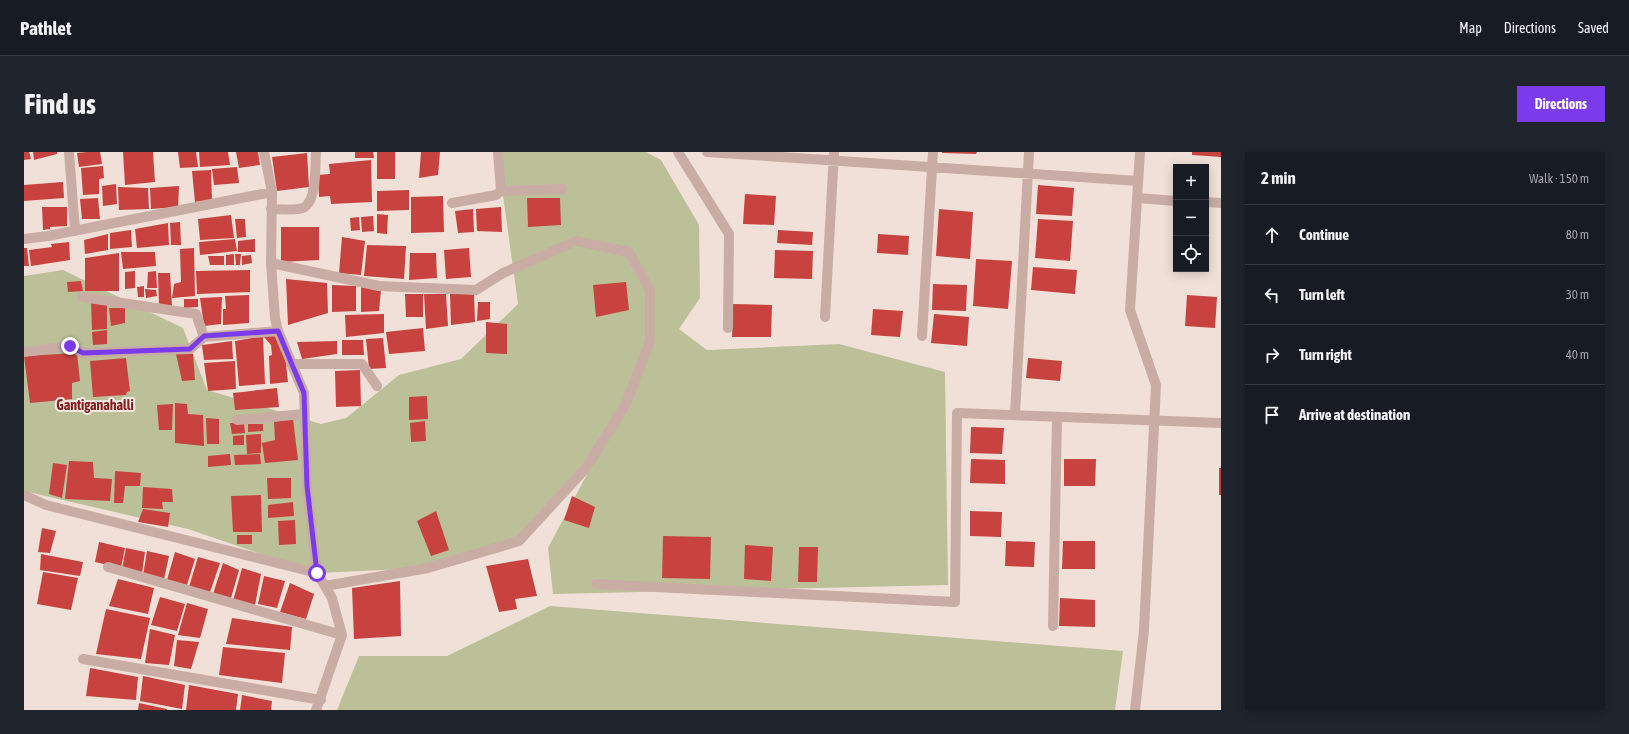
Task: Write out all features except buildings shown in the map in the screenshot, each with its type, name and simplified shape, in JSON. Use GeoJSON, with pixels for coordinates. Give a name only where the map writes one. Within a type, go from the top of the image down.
{"type":"FeatureCollection","features":[{"type":"Feature","properties":{"kind":"street"},"geometry":{"type":"LineString","coordinates":[[69,152],[75,230]]}},
{"type":"Feature","properties":{"kind":"street"},"geometry":{"type":"LineString","coordinates":[[264,152],[272,192],[271,263],[278,331],[304,393],[307,486],[317,573],[332,598],[342,635],[321,700],[316,710]]}},
{"type":"Feature","properties":{"kind":"street"},"geometry":{"type":"LineString","coordinates":[[271,209],[302,208],[310,202],[313,192],[316,152]]}},
{"type":"Feature","properties":{"kind":"street"},"geometry":{"type":"LineString","coordinates":[[498,152],[501,191]]}},
{"type":"Feature","properties":{"kind":"street"},"geometry":{"type":"LineString","coordinates":[[678,152],[729,234],[728,328]]}},
{"type":"Feature","properties":{"kind":"street"},"geometry":{"type":"LineString","coordinates":[[707,152],[833,156],[932,167],[1138,181]]}},
{"type":"Feature","properties":{"kind":"street"},"geometry":{"type":"LineString","coordinates":[[922,336],[933,152]]}},
{"type":"Feature","properties":{"kind":"street"},"geometry":{"type":"LineString","coordinates":[[1015,415],[1029,152]]}},
{"type":"Feature","properties":{"kind":"street"},"geometry":{"type":"LineString","coordinates":[[1135,710],[1144,630],[1156,385],[1130,310],[1140,152]]}},
{"type":"Feature","properties":{"kind":"street"},"geometry":{"type":"LineString","coordinates":[[825,317],[833,156]]}},
{"type":"Feature","properties":{"kind":"street"},"geometry":{"type":"LineString","coordinates":[[452,203],[496,195],[501,191],[562,189]]}},
{"type":"Feature","properties":{"kind":"street"},"geometry":{"type":"LineString","coordinates":[[24,239],[272,192]]}},
{"type":"Feature","properties":{"kind":"street"},"geometry":{"type":"LineString","coordinates":[[1137,198],[1173,201]]}},
{"type":"Feature","properties":{"kind":"street"},"geometry":{"type":"LineString","coordinates":[[1209,202],[1221,203]]}},
{"type":"Feature","properties":{"kind":"street"},"geometry":{"type":"LineString","coordinates":[[271,263],[379,286],[476,290],[503,273],[576,241],[629,252],[650,290],[650,341],[625,406],[586,468],[519,541],[428,568],[325,586]]}},
{"type":"Feature","properties":{"kind":"street"},"geometry":{"type":"LineString","coordinates":[[82,297],[196,314],[204,336]]}},
{"type":"Feature","properties":{"kind":"street"},"geometry":{"type":"LineString","coordinates":[[24,352],[70,346],[83,353],[190,349],[204,336],[278,331]]}},
{"type":"Feature","properties":{"kind":"street"},"geometry":{"type":"LineString","coordinates":[[291,364],[362,364],[377,386]]}},
{"type":"Feature","properties":{"kind":"street"},"geometry":{"type":"LineString","coordinates":[[596,584],[955,602],[957,413],[1221,423]]}},
{"type":"Feature","properties":{"kind":"street"},"geometry":{"type":"LineString","coordinates":[[237,420],[304,414]]}},
{"type":"Feature","properties":{"kind":"street"},"geometry":{"type":"LineString","coordinates":[[1053,626],[1057,417]]}},
{"type":"Feature","properties":{"kind":"street"},"geometry":{"type":"LineString","coordinates":[[24,495],[46,505],[317,573]]}},
{"type":"Feature","properties":{"kind":"street"},"geometry":{"type":"LineString","coordinates":[[108,567],[342,635]]}},
{"type":"Feature","properties":{"kind":"street"},"geometry":{"type":"LineString","coordinates":[[83,660],[321,700]]}},
{"type":"Feature","properties":{"kind":"green space"},"geometry":{"type":"Polygon","coordinates":[[[497,152],[646,152],[661,160],[699,225],[700,298],[679,329],[707,350],[839,344],[945,372],[948,585],[553,594],[548,548],[620,412],[561,495],[519,541],[428,568],[317,573],[188,529],[24,491],[24,276],[63,270],[183,328],[207,390],[321,424],[346,418],[399,375],[461,359],[518,304],[497,152]]]}},
{"type":"Feature","properties":{"kind":"green space"},"geometry":{"type":"Polygon","coordinates":[[[550,606],[1123,651],[1115,710],[337,710],[359,656],[447,656],[550,606]]]}},
{"type":"Feature","properties":{"kind":"district","name":"Gantiganahalli"},"geometry":{"type":"Point","coordinates":[95,405]}},
{"type":"Feature","properties":{"kind":"route"},"geometry":{"type":"LineString","coordinates":[[70,346],[83,353],[190,349],[204,336],[278,331],[304,393],[307,486],[317,573]]}}]}
